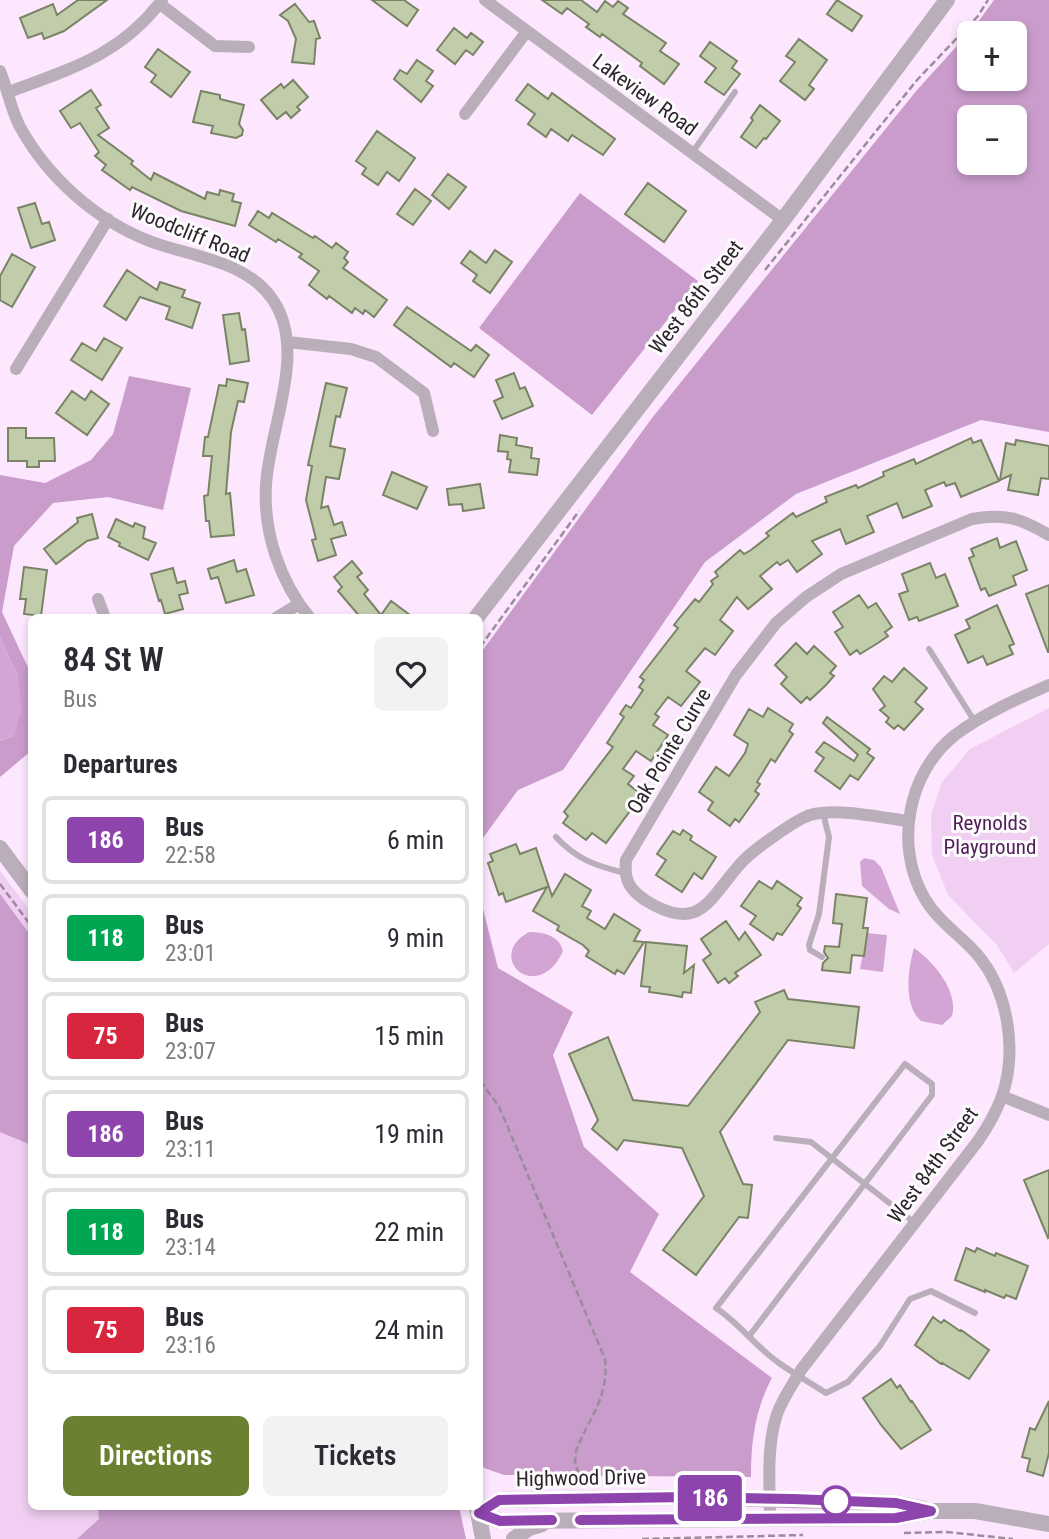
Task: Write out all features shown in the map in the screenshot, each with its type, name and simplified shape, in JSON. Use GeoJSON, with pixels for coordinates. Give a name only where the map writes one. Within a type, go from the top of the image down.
{"type":"FeatureCollection","features":[{"type":"Feature","properties":{"kind":"street","name":"Lakeview Road"},"geometry":{"type":"LineString","coordinates":[[485,0],[783,220]]}},
{"type":"Feature","properties":{"kind":"street","name":"West 86th Street"},"geometry":{"type":"LineString","coordinates":[[479,614],[783,220],[946,1]]}},
{"type":"Feature","properties":{"kind":"street"},"geometry":{"type":"LineString","coordinates":[[9,92],[76,68],[100,56],[122,42],[161,2],[215,46],[249,47]]}},
{"type":"Feature","properties":{"kind":"street"},"geometry":{"type":"LineString","coordinates":[[465,114],[527,32]]}},
{"type":"Feature","properties":{"kind":"street","name":"Woodcliff Road"},"geometry":{"type":"LineString","coordinates":[[0,71],[18,123],[37,153],[60,182],[87,205],[149,240],[241,271],[259,283],[273,300],[284,320],[288,342],[287,364],[266,486],[267,519],[274,550],[299,604],[307,614]]}},
{"type":"Feature","properties":{"kind":"street"},"geometry":{"type":"LineString","coordinates":[[16,369],[108,219]]}},
{"type":"Feature","properties":{"kind":"street"},"geometry":{"type":"LineString","coordinates":[[288,342],[351,349],[376,357],[424,393],[433,431]]}},
{"type":"Feature","properties":{"kind":"street","name":"Oak Pointe Curve"},"geometry":{"type":"LineString","coordinates":[[625,873],[626,860],[736,675],[776,623],[806,597],[841,574],[972,519],[992,515],[1008,517],[1025,521],[1049,534]]}},
{"type":"Feature","properties":{"kind":"street"},"geometry":{"type":"LineString","coordinates":[[98,599],[104,614]]}},
{"type":"Feature","properties":{"kind":"street"},"geometry":{"type":"LineString","coordinates":[[283,614],[299,604]]}},
{"type":"Feature","properties":{"kind":"street","name":"West 84th Street"},"geometry":{"type":"LineString","coordinates":[[770,1519],[772,1437],[778,1413],[799,1375],[978,1141],[994,1116],[1002,1096],[1009,1062],[1009,1033],[993,979],[977,955],[940,919],[915,878],[910,855],[909,821],[915,792],[925,772],[953,737],[975,722],[1049,685]]}},
{"type":"Feature","properties":{"kind":"street"},"geometry":{"type":"LineString","coordinates":[[625,873],[628,885],[636,894],[663,911],[690,913],[702,909],[712,901],[744,859],[802,818],[823,813],[909,821]]}},
{"type":"Feature","properties":{"kind":"street"},"geometry":{"type":"LineString","coordinates":[[0,848],[28,886]]}},
{"type":"Feature","properties":{"kind":"street"},"geometry":{"type":"LineString","coordinates":[[1002,1096],[1049,1115]]}},
{"type":"Feature","properties":{"kind":"street","name":"Highwood Drive"},"geometry":{"type":"LineString","coordinates":[[483,1507],[499,1500],[688,1497],[896,1503],[931,1511]]}},
{"type":"Feature","properties":{"kind":"street"},"geometry":{"type":"LineString","coordinates":[[477,1510],[483,1539]]}},
{"type":"Feature","properties":{"kind":"street","name":"Highwood Drive"},"geometry":{"type":"LineString","coordinates":[[477,1510],[500,1521],[896,1518],[931,1511],[975,1511],[1049,1524]]}},
{"type":"Feature","properties":{"kind":"street"},"geometry":{"type":"LineString","coordinates":[[514,1539],[529,1528],[552,1520]]}},
{"type":"Feature","properties":{"kind":"lane"},"geometry":{"type":"LineString","coordinates":[[692,153],[735,92]]}},
{"type":"Feature","properties":{"kind":"lane"},"geometry":{"type":"LineString","coordinates":[[929,649],[975,722]]}},
{"type":"Feature","properties":{"kind":"lane"},"geometry":{"type":"LineString","coordinates":[[822,957],[810,950],[809,944],[819,914],[829,837],[823,813]]}},
{"type":"Feature","properties":{"kind":"lane"},"geometry":{"type":"LineString","coordinates":[[556,837],[582,859],[595,866],[625,873]]}},
{"type":"Feature","properties":{"kind":"lane"},"geometry":{"type":"LineString","coordinates":[[750,1335],[932,1095],[932,1084],[905,1064],[716,1308],[734,1320],[778,1363],[827,1393],[848,1382],[880,1346],[910,1299],[932,1291],[975,1313]]}},
{"type":"Feature","properties":{"kind":"lane"},"geometry":{"type":"LineString","coordinates":[[776,1138],[811,1143],[915,1223]]}},
{"type":"Feature","properties":{"kind":"path"},"geometry":{"type":"LineString","coordinates":[[764,271],[917,79],[978,16],[988,0]]}},
{"type":"Feature","properties":{"kind":"path"},"geometry":{"type":"LineString","coordinates":[[483,643],[579,511]]}},
{"type":"Feature","properties":{"kind":"path"},"geometry":{"type":"LineString","coordinates":[[0,884],[28,922]]}},
{"type":"Feature","properties":{"kind":"path"},"geometry":{"type":"LineString","coordinates":[[483,1085],[503,1115],[605,1359],[603,1396],[576,1451],[575,1461],[580,1481]]}},
{"type":"Feature","properties":{"kind":"path"},"geometry":{"type":"LineString","coordinates":[[896,1533],[947,1532],[1013,1539]]}},
{"type":"Feature","properties":{"kind":"path"},"geometry":{"type":"LineString","coordinates":[[642,1539],[808,1535]]}},
{"type":"Feature","properties":{"kind":"green space","name":"Reynolds Playground"},"geometry":{"type":"Polygon","coordinates":[[[1049,708],[1049,944],[1014,973],[997,945],[948,895],[932,855],[931,815],[942,782],[970,749],[1049,708]]]}},
{"type":"Feature","properties":{"kind":"green space"},"geometry":{"type":"Polygon","coordinates":[[[0,871],[28,908],[28,1510],[460,1510],[466,1539],[0,1539],[0,871]]]}},
{"type":"Feature","properties":{"kind":"shaded area"},"geometry":{"type":"Polygon","coordinates":[[[994,0],[1049,0],[1049,432],[981,420],[796,494],[705,562],[563,770],[518,790],[483,838],[483,650],[652,418],[917,90],[957,46],[957,91],[1027,91],[1027,21],[979,21],[994,0]]]}},
{"type":"Feature","properties":{"kind":"shaded area"},"geometry":{"type":"Polygon","coordinates":[[[580,193],[698,281],[592,415],[479,328],[580,193]]]}},
{"type":"Feature","properties":{"kind":"shaded area"},"geometry":{"type":"Polygon","coordinates":[[[129,376],[191,388],[163,510],[108,497],[53,503],[14,546],[2,612],[28,668],[28,754],[0,777],[0,741],[14,736],[18,677],[0,637],[0,475],[45,483],[91,460],[113,434],[129,376]]]}},
{"type":"Feature","properties":{"kind":"shaded area"},"geometry":{"type":"Polygon","coordinates":[[[0,637],[18,677],[22,709],[14,736],[0,741],[0,637]]]}},
{"type":"Feature","properties":{"kind":"shaded area"},"geometry":{"type":"Polygon","coordinates":[[[864,858],[874,860],[881,867],[900,914],[889,909],[862,886],[860,862],[864,858]]]}},
{"type":"Feature","properties":{"kind":"shaded area"},"geometry":{"type":"Polygon","coordinates":[[[0,894],[28,932],[28,1144],[0,1132],[0,894]]]}},
{"type":"Feature","properties":{"kind":"shaded area"},"geometry":{"type":"Polygon","coordinates":[[[483,909],[498,968],[573,1012],[553,1055],[584,1147],[659,1214],[630,1272],[772,1378],[755,1426],[751,1477],[504,1475],[484,1468],[483,909]]]}},
{"type":"Feature","properties":{"kind":"shaded area"},"geometry":{"type":"Polygon","coordinates":[[[529,932],[554,938],[563,951],[552,967],[541,975],[529,976],[519,972],[513,964],[511,953],[516,942],[529,932]]]}},
{"type":"Feature","properties":{"kind":"shaded area"},"geometry":{"type":"Polygon","coordinates":[[[867,933],[887,935],[883,972],[860,969],[867,933]]]}},
{"type":"Feature","properties":{"kind":"shaded area"},"geometry":{"type":"Polygon","coordinates":[[[914,948],[943,978],[952,997],[952,1016],[942,1025],[921,1021],[911,1006],[909,976],[914,948]]]}},
{"type":"Feature","properties":{"kind":"shaded area"},"geometry":{"type":"Polygon","coordinates":[[[98,1510],[460,1510],[466,1539],[77,1539],[99,1519],[98,1510]]]}},
{"type":"Feature","properties":{"kind":"building"},"geometry":{"type":"Polygon","coordinates":[[[78,0],[107,0],[64,31],[44,39],[42,33],[28,38],[20,18],[53,4],[57,15],[78,0]]]}},
{"type":"Feature","properties":{"kind":"building"},"geometry":{"type":"Polygon","coordinates":[[[372,0],[404,0],[418,10],[407,26],[372,0]]]}},
{"type":"Feature","properties":{"kind":"building"},"geometry":{"type":"Polygon","coordinates":[[[542,0],[581,0],[597,12],[605,1],[613,7],[618,1],[628,8],[623,14],[666,43],[660,51],[679,64],[664,84],[640,66],[642,63],[602,34],[600,37],[586,27],[589,24],[567,8],[562,14],[542,0]]]}},
{"type":"Feature","properties":{"kind":"building"},"geometry":{"type":"Polygon","coordinates":[[[837,0],[862,16],[852,31],[827,14],[837,0]]]}},
{"type":"Feature","properties":{"kind":"building"},"geometry":{"type":"Polygon","coordinates":[[[295,4],[309,22],[314,21],[320,38],[316,39],[314,64],[292,62],[296,39],[288,21],[280,15],[295,4]]]}},
{"type":"Feature","properties":{"kind":"building"},"geometry":{"type":"Polygon","coordinates":[[[454,28],[467,38],[471,33],[483,42],[473,55],[466,50],[455,64],[437,50],[454,28]]]}},
{"type":"Feature","properties":{"kind":"building"},"geometry":{"type":"Polygon","coordinates":[[[799,39],[827,60],[809,85],[814,89],[805,100],[780,81],[795,62],[786,56],[799,39]]]}},
{"type":"Feature","properties":{"kind":"building"},"geometry":{"type":"Polygon","coordinates":[[[710,42],[737,61],[732,68],[740,74],[724,95],[705,82],[716,68],[700,56],[710,42]]]}},
{"type":"Feature","properties":{"kind":"building"},"geometry":{"type":"Polygon","coordinates":[[[158,49],[190,72],[171,97],[151,82],[156,75],[145,67],[158,49]]]}},
{"type":"Feature","properties":{"kind":"building"},"geometry":{"type":"Polygon","coordinates":[[[417,60],[433,71],[426,81],[433,86],[421,102],[394,79],[400,70],[407,74],[417,60]]]}},
{"type":"Feature","properties":{"kind":"building"},"geometry":{"type":"Polygon","coordinates":[[[293,80],[308,97],[297,107],[300,110],[291,118],[286,112],[277,119],[261,100],[281,84],[284,88],[293,80]]]}},
{"type":"Feature","properties":{"kind":"building"},"geometry":{"type":"Polygon","coordinates":[[[528,84],[548,99],[552,93],[615,139],[603,155],[572,135],[568,141],[551,129],[546,137],[528,124],[535,114],[516,100],[528,84]]]}},
{"type":"Feature","properties":{"kind":"building"},"geometry":{"type":"Polygon","coordinates":[[[91,90],[101,105],[96,108],[109,128],[98,135],[133,161],[131,164],[151,180],[154,173],[205,199],[207,192],[219,195],[220,190],[234,194],[232,201],[241,203],[235,226],[181,211],[132,187],[130,190],[102,170],[106,165],[95,156],[99,152],[80,123],[71,128],[60,111],[91,90]]]}},
{"type":"Feature","properties":{"kind":"building"},"geometry":{"type":"Polygon","coordinates":[[[201,91],[244,105],[239,124],[243,130],[242,135],[236,138],[211,133],[213,126],[193,122],[201,91]]]}},
{"type":"Feature","properties":{"kind":"building"},"geometry":{"type":"Polygon","coordinates":[[[760,105],[780,121],[756,148],[741,137],[760,105]]]}},
{"type":"Feature","properties":{"kind":"building"},"geometry":{"type":"Polygon","coordinates":[[[377,131],[415,158],[399,181],[387,172],[378,185],[362,174],[366,168],[356,161],[377,131]]]}},
{"type":"Feature","properties":{"kind":"building"},"geometry":{"type":"Polygon","coordinates":[[[448,174],[466,187],[449,209],[432,195],[448,174]]]}},
{"type":"Feature","properties":{"kind":"building"},"geometry":{"type":"Polygon","coordinates":[[[648,183],[686,211],[664,242],[625,214],[648,183]]]}},
{"type":"Feature","properties":{"kind":"building"},"geometry":{"type":"Polygon","coordinates":[[[415,189],[431,201],[413,225],[397,214],[415,189]]]}},
{"type":"Feature","properties":{"kind":"building"},"geometry":{"type":"Polygon","coordinates":[[[35,203],[42,224],[49,222],[55,240],[31,248],[18,208],[35,203]]]}},
{"type":"Feature","properties":{"kind":"building"},"geometry":{"type":"Polygon","coordinates":[[[258,211],[269,218],[272,213],[332,248],[336,243],[348,252],[344,258],[348,262],[343,268],[387,300],[374,317],[365,310],[363,314],[355,308],[352,313],[309,285],[319,271],[299,257],[302,254],[249,225],[258,211]]]}},
{"type":"Feature","properties":{"kind":"building"},"geometry":{"type":"Polygon","coordinates":[[[495,250],[512,262],[490,293],[473,281],[477,275],[461,263],[470,251],[486,263],[495,250]]]}},
{"type":"Feature","properties":{"kind":"building"},"geometry":{"type":"Polygon","coordinates":[[[12,254],[35,267],[12,307],[0,300],[0,276],[12,254]]]}},
{"type":"Feature","properties":{"kind":"building"},"geometry":{"type":"Polygon","coordinates":[[[127,270],[157,290],[160,282],[185,290],[182,297],[200,303],[192,328],[166,319],[170,307],[140,297],[126,320],[104,306],[127,270]]]}},
{"type":"Feature","properties":{"kind":"building"},"geometry":{"type":"Polygon","coordinates":[[[407,307],[471,351],[476,345],[489,355],[474,377],[454,363],[451,367],[394,325],[407,307]]]}},
{"type":"Feature","properties":{"kind":"building"},"geometry":{"type":"Polygon","coordinates":[[[239,313],[242,330],[245,329],[249,361],[230,364],[223,315],[239,313]]]}},
{"type":"Feature","properties":{"kind":"building"},"geometry":{"type":"Polygon","coordinates":[[[104,338],[122,348],[102,380],[71,360],[82,343],[96,351],[104,338]]]}},
{"type":"Feature","properties":{"kind":"building"},"geometry":{"type":"Polygon","coordinates":[[[514,373],[520,389],[525,387],[533,406],[502,419],[494,401],[503,397],[496,380],[514,373]]]}},
{"type":"Feature","properties":{"kind":"building"},"geometry":{"type":"Polygon","coordinates":[[[227,379],[248,383],[244,402],[238,401],[231,432],[226,494],[230,493],[234,535],[211,537],[209,521],[206,521],[204,496],[208,495],[212,456],[203,456],[205,437],[208,437],[219,385],[226,386],[227,379]]]}},
{"type":"Feature","properties":{"kind":"building"},"geometry":{"type":"Polygon","coordinates":[[[326,383],[347,388],[340,417],[336,416],[330,446],[345,449],[339,479],[326,477],[321,508],[328,506],[334,525],[342,522],[346,535],[331,539],[336,555],[318,561],[312,540],[316,539],[306,500],[312,466],[308,465],[326,383]]]}},
{"type":"Feature","properties":{"kind":"building"},"geometry":{"type":"Polygon","coordinates":[[[72,391],[85,400],[91,391],[109,404],[87,435],[56,413],[72,391]]]}},
{"type":"Feature","properties":{"kind":"building"},"geometry":{"type":"Polygon","coordinates":[[[8,428],[26,428],[26,438],[54,438],[55,461],[39,461],[39,467],[27,467],[27,461],[8,461],[8,428]]]}},
{"type":"Feature","properties":{"kind":"building"},"geometry":{"type":"Polygon","coordinates":[[[500,435],[517,438],[516,445],[532,448],[531,458],[539,459],[537,475],[509,472],[511,460],[507,459],[508,452],[498,451],[500,435]]]}},
{"type":"Feature","properties":{"kind":"building"},"geometry":{"type":"Polygon","coordinates":[[[971,438],[973,443],[981,440],[999,481],[961,497],[955,483],[946,486],[944,482],[925,490],[932,506],[903,518],[897,503],[867,516],[874,532],[846,544],[840,529],[812,541],[822,554],[797,572],[788,560],[780,565],[777,562],[760,576],[772,589],[748,609],[737,597],[720,620],[733,631],[715,655],[705,648],[686,671],[700,682],[681,706],[668,697],[655,714],[659,717],[653,725],[668,735],[651,761],[636,751],[623,769],[634,776],[628,784],[642,795],[606,843],[592,833],[586,840],[563,823],[568,816],[564,812],[613,747],[607,743],[624,717],[620,714],[626,705],[631,708],[643,690],[639,687],[644,680],[640,677],[678,628],[674,625],[681,616],[695,599],[699,602],[713,584],[711,581],[718,576],[715,572],[740,550],[744,554],[751,550],[769,536],[766,533],[793,513],[796,517],[827,502],[825,497],[856,485],[858,488],[884,476],[883,472],[914,459],[916,464],[971,438]]]}},
{"type":"Feature","properties":{"kind":"building"},"geometry":{"type":"Polygon","coordinates":[[[1016,440],[1049,446],[1049,479],[1041,478],[1038,495],[1008,490],[1011,475],[1000,480],[1006,443],[1015,445],[1016,440]]]}},
{"type":"Feature","properties":{"kind":"building"},"geometry":{"type":"Polygon","coordinates":[[[392,472],[427,487],[417,509],[383,495],[392,472]]]}},
{"type":"Feature","properties":{"kind":"building"},"geometry":{"type":"Polygon","coordinates":[[[480,484],[484,508],[463,511],[462,504],[449,505],[447,489],[480,484]]]}},
{"type":"Feature","properties":{"kind":"building"},"geometry":{"type":"Polygon","coordinates":[[[92,514],[98,538],[87,541],[56,564],[44,549],[78,522],[77,518],[92,514]]]}},
{"type":"Feature","properties":{"kind":"building"},"geometry":{"type":"Polygon","coordinates":[[[116,519],[133,527],[135,523],[145,527],[143,538],[156,543],[148,560],[119,546],[120,543],[108,537],[116,519]]]}},
{"type":"Feature","properties":{"kind":"building"},"geometry":{"type":"Polygon","coordinates":[[[997,538],[1000,548],[1016,541],[1027,570],[1013,576],[1016,585],[989,596],[985,588],[981,590],[969,558],[974,556],[971,549],[997,538]]]}},
{"type":"Feature","properties":{"kind":"building"},"geometry":{"type":"Polygon","coordinates":[[[234,560],[237,572],[246,569],[254,595],[226,603],[218,577],[211,579],[208,569],[234,560]]]}},
{"type":"Feature","properties":{"kind":"building"},"geometry":{"type":"Polygon","coordinates":[[[352,561],[362,573],[357,577],[368,590],[364,594],[380,614],[358,614],[338,591],[342,587],[334,577],[352,561]]]}},
{"type":"Feature","properties":{"kind":"building"},"geometry":{"type":"Polygon","coordinates":[[[930,563],[936,578],[945,574],[958,606],[919,621],[917,617],[909,620],[899,594],[908,591],[902,574],[930,563]]]}},
{"type":"Feature","properties":{"kind":"building"},"geometry":{"type":"Polygon","coordinates":[[[24,567],[47,570],[41,614],[24,614],[26,599],[20,599],[24,567]]]}},
{"type":"Feature","properties":{"kind":"building"},"geometry":{"type":"Polygon","coordinates":[[[173,568],[177,583],[185,581],[188,593],[179,595],[183,609],[165,614],[151,574],[173,568]]]}},
{"type":"Feature","properties":{"kind":"building"},"geometry":{"type":"Polygon","coordinates":[[[1049,585],[1049,652],[1048,652],[1026,594],[1049,585]]]}},
{"type":"Feature","properties":{"kind":"building"},"geometry":{"type":"Polygon","coordinates":[[[859,595],[868,608],[876,603],[892,627],[885,632],[888,636],[878,643],[860,654],[857,650],[850,655],[835,632],[843,627],[833,612],[859,595]]]}},
{"type":"Feature","properties":{"kind":"building"},"geometry":{"type":"Polygon","coordinates":[[[391,601],[409,614],[382,614],[391,601]]]}},
{"type":"Feature","properties":{"kind":"building"},"geometry":{"type":"Polygon","coordinates":[[[997,605],[1014,644],[1009,646],[1013,654],[987,665],[983,656],[968,663],[955,635],[970,628],[966,620],[997,605]]]}},
{"type":"Feature","properties":{"kind":"building"},"geometry":{"type":"Polygon","coordinates":[[[796,643],[807,654],[814,646],[836,666],[830,673],[834,676],[826,685],[810,700],[807,697],[801,703],[781,684],[787,677],[775,665],[796,643]]]}},
{"type":"Feature","properties":{"kind":"building"},"geometry":{"type":"Polygon","coordinates":[[[904,668],[927,688],[915,702],[923,709],[904,730],[898,725],[894,729],[886,722],[889,718],[880,710],[885,706],[873,689],[884,676],[892,682],[904,668]]]}},
{"type":"Feature","properties":{"kind":"building"},"geometry":{"type":"Polygon","coordinates":[[[768,708],[793,724],[789,731],[793,734],[775,762],[771,759],[757,782],[760,784],[755,791],[759,794],[739,822],[735,819],[730,826],[708,810],[713,802],[699,792],[716,767],[729,776],[745,753],[748,744],[734,735],[749,709],[763,717],[768,708]]]}},
{"type":"Feature","properties":{"kind":"building"},"geometry":{"type":"Polygon","coordinates":[[[827,717],[870,749],[867,753],[874,758],[858,780],[850,775],[840,789],[815,771],[824,758],[816,752],[824,742],[854,761],[858,755],[823,723],[827,717]]]}},
{"type":"Feature","properties":{"kind":"building"},"geometry":{"type":"Polygon","coordinates":[[[683,830],[692,836],[690,840],[716,857],[702,879],[694,873],[682,892],[656,875],[666,860],[657,854],[673,831],[680,835],[683,830]]]}},
{"type":"Feature","properties":{"kind":"building"},"geometry":{"type":"Polygon","coordinates":[[[516,844],[520,854],[536,848],[552,896],[565,874],[591,890],[582,906],[591,911],[587,918],[605,929],[614,914],[640,930],[634,941],[644,942],[624,974],[617,970],[615,974],[586,956],[589,951],[583,945],[557,930],[559,926],[533,911],[547,887],[506,902],[503,893],[499,895],[488,863],[493,861],[490,854],[516,844]]]}},
{"type":"Feature","properties":{"kind":"building"},"geometry":{"type":"Polygon","coordinates":[[[759,881],[772,889],[777,881],[802,898],[797,905],[801,908],[782,935],[777,933],[773,940],[750,924],[756,916],[741,906],[759,881]]]}},
{"type":"Feature","properties":{"kind":"building"},"geometry":{"type":"Polygon","coordinates":[[[836,894],[867,898],[863,928],[868,928],[864,956],[852,955],[850,973],[822,970],[823,963],[828,958],[824,952],[825,946],[839,947],[842,924],[833,923],[836,894]]]}},
{"type":"Feature","properties":{"kind":"building"},"geometry":{"type":"Polygon","coordinates":[[[726,921],[739,940],[745,932],[761,955],[735,973],[738,976],[729,983],[725,978],[718,983],[703,960],[711,954],[701,939],[726,921]]]}},
{"type":"Feature","properties":{"kind":"building"},"geometry":{"type":"Polygon","coordinates":[[[646,942],[687,946],[684,973],[694,965],[691,993],[683,992],[682,997],[649,992],[650,987],[641,986],[646,942]]]}},
{"type":"Feature","properties":{"kind":"building"},"geometry":{"type":"Polygon","coordinates":[[[784,990],[788,999],[859,1007],[854,1048],[788,1040],[720,1132],[743,1184],[752,1185],[748,1218],[739,1217],[696,1275],[663,1250],[704,1196],[682,1148],[624,1140],[617,1150],[592,1129],[598,1120],[569,1054],[608,1037],[633,1100],[688,1106],[760,1012],[755,1002],[784,990]]]}},
{"type":"Feature","properties":{"kind":"building"},"geometry":{"type":"Polygon","coordinates":[[[1049,1170],[1049,1237],[1048,1238],[1024,1180],[1049,1170]]]}},
{"type":"Feature","properties":{"kind":"building"},"geometry":{"type":"Polygon","coordinates":[[[966,1248],[975,1252],[977,1248],[995,1256],[996,1253],[1028,1266],[1016,1299],[1006,1295],[1004,1298],[955,1280],[966,1248]]]}},
{"type":"Feature","properties":{"kind":"building"},"geometry":{"type":"Polygon","coordinates":[[[933,1317],[961,1330],[989,1350],[969,1379],[941,1364],[915,1345],[933,1317]]]}},
{"type":"Feature","properties":{"kind":"building"},"geometry":{"type":"Polygon","coordinates":[[[891,1379],[897,1388],[900,1385],[931,1430],[901,1449],[863,1398],[891,1379]]]}},
{"type":"Feature","properties":{"kind":"building"},"geometry":{"type":"Polygon","coordinates":[[[1049,1401],[1049,1453],[1043,1476],[1027,1471],[1030,1459],[1022,1457],[1030,1428],[1035,1430],[1049,1401]]]}},
{"type":"Feature","properties":{"kind":"bus line","name":"186"},"geometry":{"type":"LineString","coordinates":[[552,1520],[500,1521],[479,1513],[499,1500],[688,1497],[896,1503],[931,1511],[896,1518],[580,1520]]}}]}
